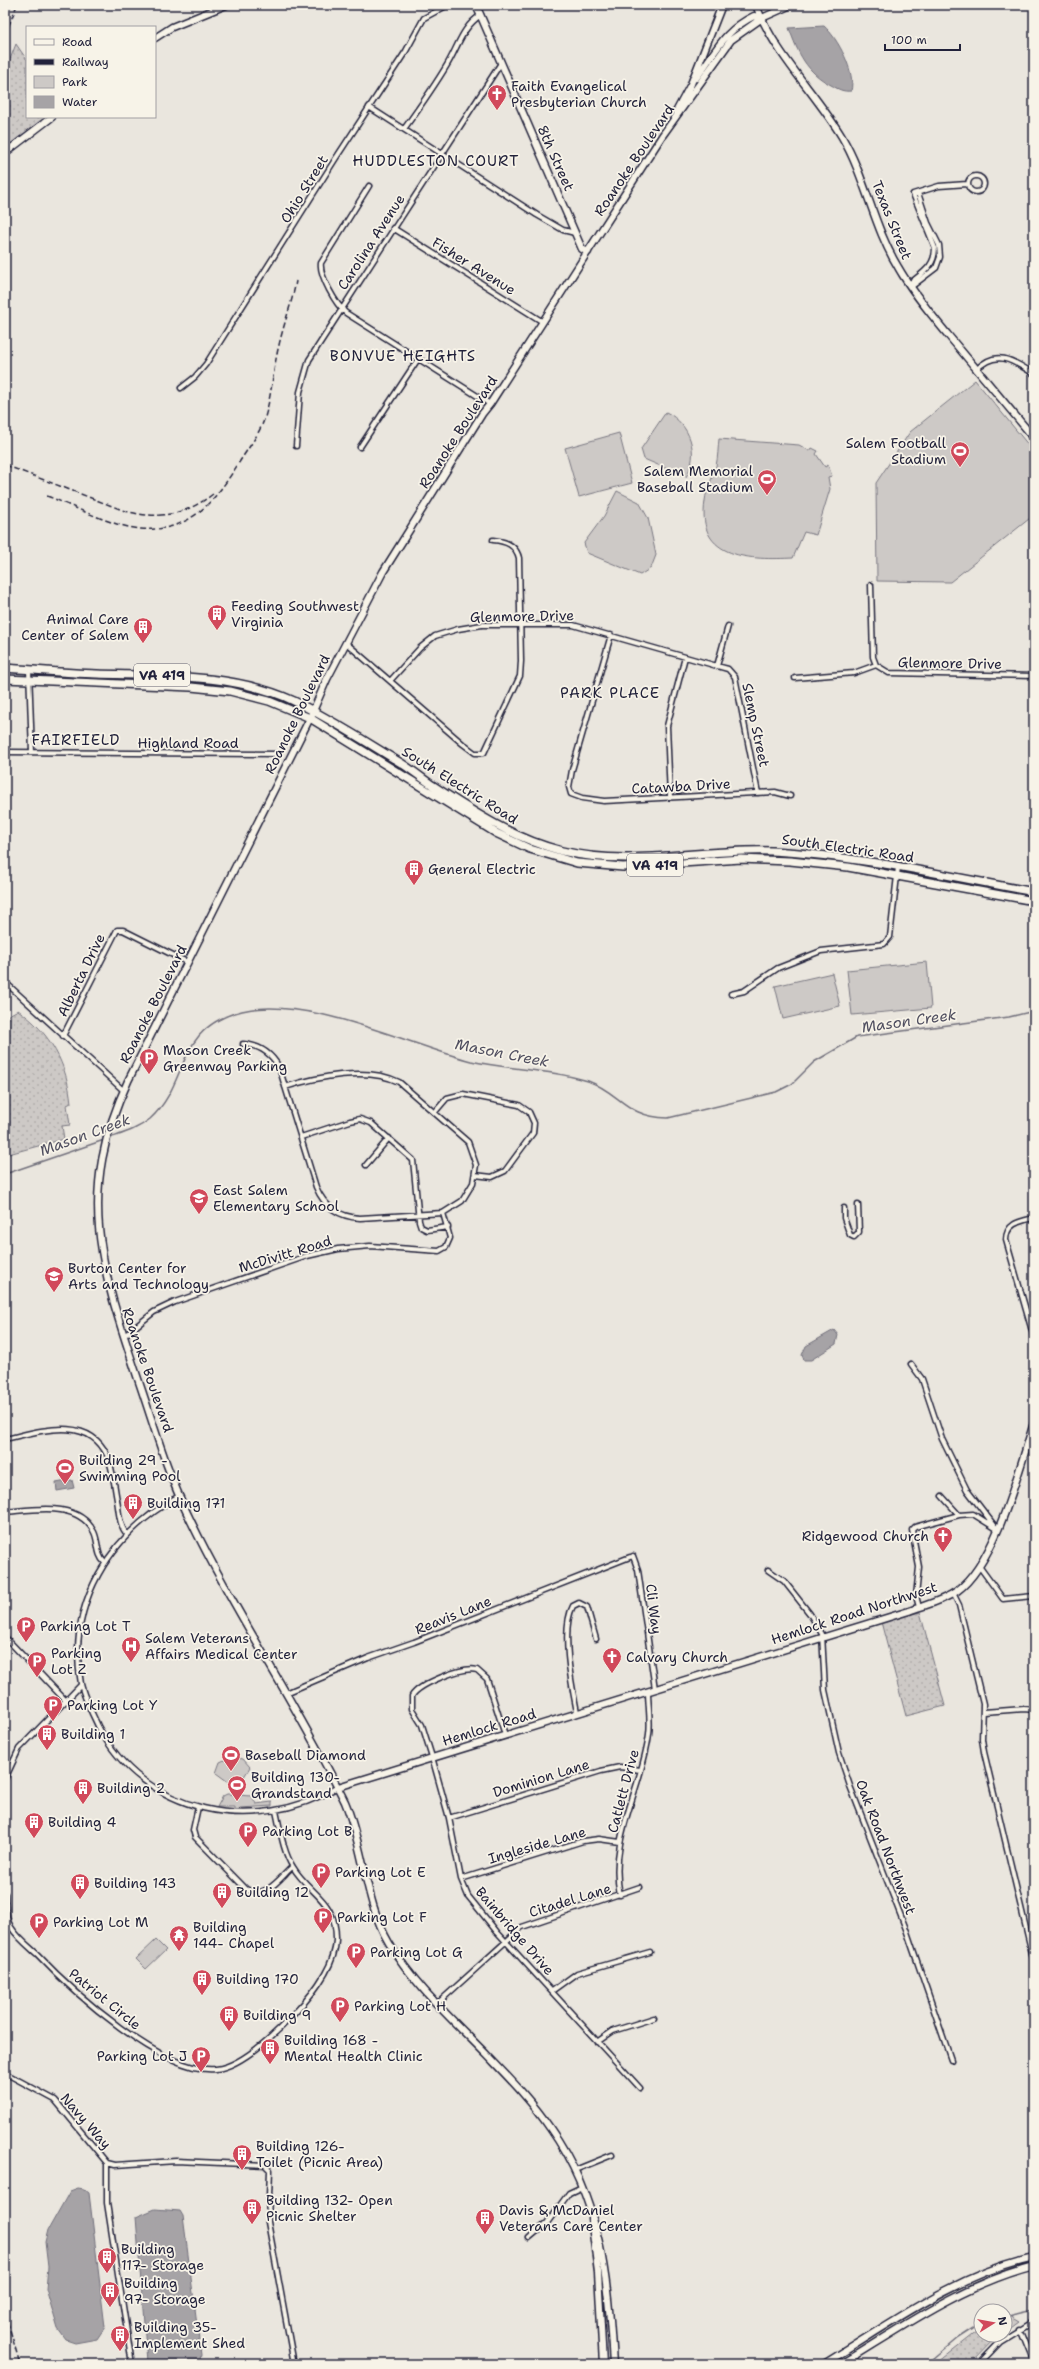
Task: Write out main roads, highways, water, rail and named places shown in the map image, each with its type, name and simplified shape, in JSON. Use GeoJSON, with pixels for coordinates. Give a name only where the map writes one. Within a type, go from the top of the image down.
{"type":"FeatureCollection","features":[{"type":"Feature","properties":{"kind":"main road"},"geometry":{"type":"LineString","coordinates":[[156,37],[179,24],[226,5]]}},
{"type":"Feature","properties":{"kind":"main road","name":"8th Street"},"geometry":{"type":"LineString","coordinates":[[476,5],[582,249],[588,252]]}},
{"type":"Feature","properties":{"kind":"main road"},"geometry":{"type":"LineString","coordinates":[[668,127],[691,84],[722,5]]}},
{"type":"Feature","properties":{"kind":"main road"},"geometry":{"type":"LineString","coordinates":[[756,5],[762,18]]}},
{"type":"Feature","properties":{"kind":"main road"},"geometry":{"type":"LineString","coordinates":[[691,84],[728,32],[740,23],[754,16],[762,18],[791,5]]}},
{"type":"Feature","properties":{"kind":"main road","name":"Roanoke Boulevard"},"geometry":{"type":"LineString","coordinates":[[590,2210],[575,2170],[541,2115],[438,2003],[400,1959],[383,1931],[373,1905],[357,1834],[338,1787],[179,1496],[124,1336],[104,1268],[99,1235],[98,1191],[102,1155],[106,1137],[123,1090],[310,718],[346,643],[383,572],[471,432],[668,127],[731,40],[762,18]]}},
{"type":"Feature","properties":{"kind":"main road","name":"Texas Street"},"geometry":{"type":"LineString","coordinates":[[762,18],[775,44],[832,122],[848,148],[860,172],[885,242],[910,285],[976,370],[1034,438]]}},
{"type":"Feature","properties":{"kind":"main road"},"geometry":{"type":"LineString","coordinates":[[5,153],[51,118]]}},
{"type":"Feature","properties":{"kind":"main road","name":"South Electric Road"},"geometry":{"type":"LineString","coordinates":[[5,668],[191,676],[223,680],[277,694],[313,710],[401,763],[489,821],[522,838],[557,850],[596,857],[624,859],[727,851],[770,851],[826,856],[898,867],[1034,892]]}},
{"type":"Feature","properties":{"kind":"main road","name":"South Electric Road"},"geometry":{"type":"LineString","coordinates":[[5,679],[216,689],[269,701],[310,718],[496,833],[530,849],[565,860],[618,867],[706,861],[784,861],[848,867],[1034,901]]}},
{"type":"Feature","properties":{"kind":"main road","name":"Hemlock Road Northwest"},"geometry":{"type":"LineString","coordinates":[[648,1691],[919,1607],[953,1593],[964,1585],[979,1566],[997,1529],[1034,1423]]}},
{"type":"Feature","properties":{"kind":"main road","name":"Hemlock Road"},"geometry":{"type":"LineString","coordinates":[[338,1787],[648,1691]]}},
{"type":"Feature","properties":{"kind":"main road"},"geometry":{"type":"LineString","coordinates":[[590,2210],[602,2249],[608,2293],[613,2364]]}},
{"type":"Feature","properties":{"kind":"main road"},"geometry":{"type":"LineString","coordinates":[[590,2210],[600,2294],[603,2364]]}},
{"type":"Feature","properties":{"kind":"main road"},"geometry":{"type":"LineString","coordinates":[[824,2364],[960,2284],[1000,2266],[1034,2257]]}},
{"type":"Feature","properties":{"kind":"main road"},"geometry":{"type":"LineString","coordinates":[[842,2364],[956,2296],[1000,2276],[1034,2266]]}},
{"type":"Feature","properties":{"kind":"water"},"geometry":{"type":"Polygon","coordinates":[[[824,26],[835,39],[845,56],[851,75],[851,91],[838,89],[822,80],[809,68],[796,46],[789,28],[824,26]]]}},
{"type":"Feature","properties":{"kind":"water"},"geometry":{"type":"Polygon","coordinates":[[[834,1330],[838,1335],[836,1344],[811,1360],[804,1360],[802,1355],[806,1346],[834,1330]]]}},
{"type":"Feature","properties":{"kind":"water","name":"Building 29 - Swimming Pool"},"geometry":{"type":"Polygon","coordinates":[[[72,1480],[74,1488],[57,1491],[56,1483],[72,1480]]]}},
{"type":"Feature","properties":{"kind":"water"},"geometry":{"type":"Polygon","coordinates":[[[78,2188],[84,2189],[89,2193],[105,2327],[97,2339],[75,2343],[66,2340],[58,2329],[46,2289],[48,2267],[45,2242],[48,2230],[70,2191],[78,2188]]]}},
{"type":"Feature","properties":{"kind":"water"},"geometry":{"type":"Polygon","coordinates":[[[155,2209],[180,2211],[183,2216],[201,2355],[199,2364],[148,2364],[147,2362],[136,2217],[155,2209]]]}},
{"type":"Feature","properties":{"kind":"waterway","name":"Mason Creek"},"geometry":{"type":"LineString","coordinates":[[110,1138],[136,1128],[150,1119],[163,1105],[194,1043],[205,1030],[220,1019],[242,1011],[268,1008],[296,1010],[326,1015],[387,1033],[471,1061],[574,1077],[599,1086],[632,1109],[654,1117],[668,1118],[776,1092],[792,1084],[814,1062],[857,1037],[1009,1017],[1034,1011]]}},
{"type":"Feature","properties":{"kind":"waterway","name":"Mason Creek"},"geometry":{"type":"LineString","coordinates":[[5,1174],[104,1140]]}},
{"type":"Feature","properties":{"kind":"waterway"},"geometry":{"type":"LineString","coordinates":[[1013,2314],[1034,2309]]}},
{"type":"Feature","properties":{"kind":"waterway"},"geometry":{"type":"LineString","coordinates":[[927,2364],[958,2338],[973,2328]]}},
{"type":"Feature","properties":{"kind":"railway"},"geometry":{"type":"LineString","coordinates":[[5,17],[10,5]]}},
{"type":"Feature","properties":{"kind":"railway"},"geometry":{"type":"LineString","coordinates":[[5,35],[17,5]]}},
{"type":"Feature","properties":{"kind":"railway"},"geometry":{"type":"LineString","coordinates":[[47,496],[94,516],[141,529],[159,529],[175,525],[201,511],[222,488],[254,440],[263,423],[279,345],[296,281]]}},
{"type":"Feature","properties":{"kind":"railway"},"geometry":{"type":"LineString","coordinates":[[5,465],[125,511],[137,514],[171,514],[192,507],[213,494]]}},
{"type":"Feature","properties":{"kind":"railway"},"geometry":{"type":"LineString","coordinates":[[5,2313],[20,2364]]}},
{"type":"Feature","properties":{"kind":"place","name":"Faith Evangelical Presbyterian Church"},"geometry":{"type":"Point","coordinates":[497,111]}},
{"type":"Feature","properties":{"kind":"place","name":"Salem Football Stadium"},"geometry":{"type":"Point","coordinates":[960,468]}},
{"type":"Feature","properties":{"kind":"place","name":"Salem Memorial Baseball Stadium"},"geometry":{"type":"Point","coordinates":[767,496]}},
{"type":"Feature","properties":{"kind":"place","name":"Feeding Southwest Virginia"},"geometry":{"type":"Point","coordinates":[217,631]}},
{"type":"Feature","properties":{"kind":"place","name":"Animal Care Center of Salem"},"geometry":{"type":"Point","coordinates":[143,644]}},
{"type":"Feature","properties":{"kind":"place","name":"General Electric"},"geometry":{"type":"Point","coordinates":[414,886]}},
{"type":"Feature","properties":{"kind":"place","name":"Mason Creek Greenway Parking"},"geometry":{"type":"Point","coordinates":[149,1075]}},
{"type":"Feature","properties":{"kind":"place","name":"East Salem Elementary School"},"geometry":{"type":"Point","coordinates":[199,1215]}},
{"type":"Feature","properties":{"kind":"place","name":"Burton Center for Arts and Technology"},"geometry":{"type":"Point","coordinates":[54,1293]}},
{"type":"Feature","properties":{"kind":"place","name":"Building 29 - Swimming Pool"},"geometry":{"type":"Point","coordinates":[65,1485]}},
{"type":"Feature","properties":{"kind":"place","name":"Building 171"},"geometry":{"type":"Point","coordinates":[133,1520]}},
{"type":"Feature","properties":{"kind":"place","name":"Ridgewood Church"},"geometry":{"type":"Point","coordinates":[943,1553]}},
{"type":"Feature","properties":{"kind":"place","name":"Parking Lot T"},"geometry":{"type":"Point","coordinates":[26,1643]}},
{"type":"Feature","properties":{"kind":"place","name":"Salem Veterans Affairs Medical Center"},"geometry":{"type":"Point","coordinates":[131,1663]}},
{"type":"Feature","properties":{"kind":"place","name":"Calvary Church"},"geometry":{"type":"Point","coordinates":[612,1674]}},
{"type":"Feature","properties":{"kind":"place","name":"Parking Lot Z"},"geometry":{"type":"Point","coordinates":[37,1678]}},
{"type":"Feature","properties":{"kind":"place","name":"Parking Lot Y"},"geometry":{"type":"Point","coordinates":[53,1722]}},
{"type":"Feature","properties":{"kind":"place","name":"Building 1"},"geometry":{"type":"Point","coordinates":[47,1751]}},
{"type":"Feature","properties":{"kind":"place","name":"Baseball Diamond"},"geometry":{"type":"Point","coordinates":[231,1772]}},
{"type":"Feature","properties":{"kind":"place","name":"Building 130- Grandstand"},"geometry":{"type":"Point","coordinates":[237,1802]}},
{"type":"Feature","properties":{"kind":"place","name":"Building 2"},"geometry":{"type":"Point","coordinates":[83,1805]}},
{"type":"Feature","properties":{"kind":"place","name":"Building 4"},"geometry":{"type":"Point","coordinates":[34,1839]}},
{"type":"Feature","properties":{"kind":"place","name":"Parking Lot B"},"geometry":{"type":"Point","coordinates":[248,1848]}},
{"type":"Feature","properties":{"kind":"place","name":"Parking Lot E"},"geometry":{"type":"Point","coordinates":[321,1889]}},
{"type":"Feature","properties":{"kind":"place","name":"Building 143"},"geometry":{"type":"Point","coordinates":[80,1900]}},
{"type":"Feature","properties":{"kind":"place","name":"Building 12"},"geometry":{"type":"Point","coordinates":[222,1909]}},
{"type":"Feature","properties":{"kind":"place","name":"Parking Lot F"},"geometry":{"type":"Point","coordinates":[323,1934]}},
{"type":"Feature","properties":{"kind":"place","name":"Parking Lot M"},"geometry":{"type":"Point","coordinates":[39,1939]}},
{"type":"Feature","properties":{"kind":"place","name":"Building 144- Chapel"},"geometry":{"type":"Point","coordinates":[179,1952]}},
{"type":"Feature","properties":{"kind":"place","name":"Parking Lot G"},"geometry":{"type":"Point","coordinates":[356,1969]}},
{"type":"Feature","properties":{"kind":"place","name":"Building 170"},"geometry":{"type":"Point","coordinates":[202,1996]}},
{"type":"Feature","properties":{"kind":"place","name":"Parking Lot H"},"geometry":{"type":"Point","coordinates":[340,2023]}},
{"type":"Feature","properties":{"kind":"place","name":"Building 9"},"geometry":{"type":"Point","coordinates":[229,2032]}},
{"type":"Feature","properties":{"kind":"place","name":"Building 168 - Mental Health Clinic"},"geometry":{"type":"Point","coordinates":[270,2065]}},
{"type":"Feature","properties":{"kind":"place","name":"Parking Lot J"},"geometry":{"type":"Point","coordinates":[201,2073]}},
{"type":"Feature","properties":{"kind":"place","name":"Building 126- Toilet (Picnic Area)"},"geometry":{"type":"Point","coordinates":[242,2171]}},
{"type":"Feature","properties":{"kind":"place","name":"Building 132- Open Picnic Shelter"},"geometry":{"type":"Point","coordinates":[252,2225]}},
{"type":"Feature","properties":{"kind":"place","name":"Davis & McDaniel Veterans Care Center"},"geometry":{"type":"Point","coordinates":[485,2235]}},
{"type":"Feature","properties":{"kind":"place","name":"Building 117- Storage"},"geometry":{"type":"Point","coordinates":[107,2274]}},
{"type":"Feature","properties":{"kind":"place","name":"Building 97- Storage"},"geometry":{"type":"Point","coordinates":[110,2308]}},
{"type":"Feature","properties":{"kind":"place","name":"Building 35- Implement Shed"},"geometry":{"type":"Point","coordinates":[120,2352]}},
{"type":"Feature","properties":{"kind":"district","name":"HUDDLESTON COURT"},"geometry":{"type":"Point","coordinates":[436,161]}},
{"type":"Feature","properties":{"kind":"district","name":"BONVUE HEIGHTS"},"geometry":{"type":"Point","coordinates":[403,356]}},
{"type":"Feature","properties":{"kind":"district","name":"PARK PLACE"},"geometry":{"type":"Point","coordinates":[610,693]}},
{"type":"Feature","properties":{"kind":"district","name":"FAIRFIELD"},"geometry":{"type":"Point","coordinates":[76,740]}}]}
